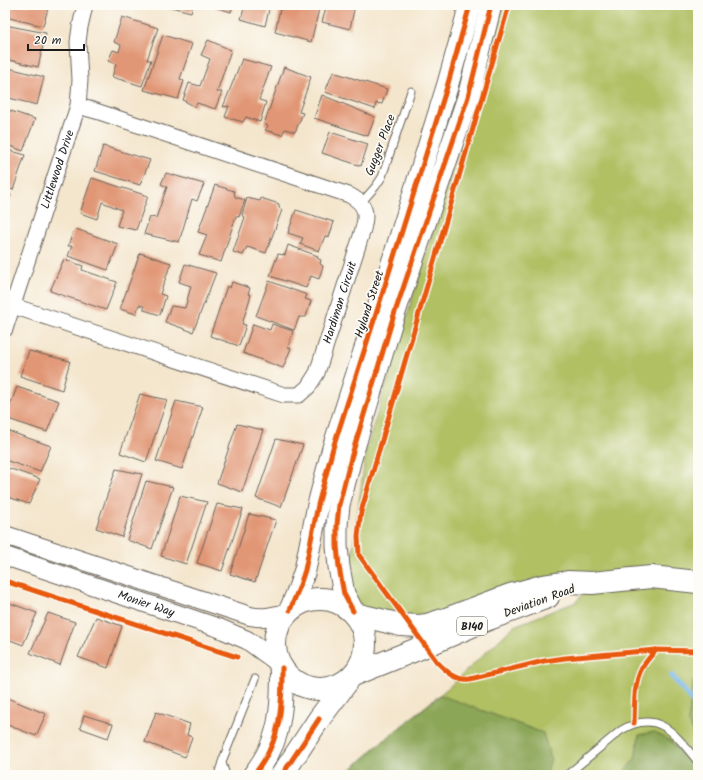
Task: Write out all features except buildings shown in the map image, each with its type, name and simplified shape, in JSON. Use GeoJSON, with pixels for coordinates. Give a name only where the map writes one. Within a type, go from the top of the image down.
{"type":"FeatureCollection","features":[{"type":"Feature","properties":{"kind":"main road","name":"Hyland Street"},"geometry":{"type":"LineString","coordinates":[[288,612],[304,574],[318,505],[333,448],[445,95],[470,5]]}},
{"type":"Feature","properties":{"kind":"main road"},"geometry":{"type":"LineString","coordinates":[[354,613],[344,594],[339,567],[337,525],[340,500],[392,321],[468,96],[491,5]]}},
{"type":"Feature","properties":{"kind":"main road","name":"Deviation Road"},"geometry":{"type":"LineString","coordinates":[[354,613],[401,625],[420,626],[442,620],[496,599],[542,586],[568,582],[592,582],[651,577],[698,582]]}},
{"type":"Feature","properties":{"kind":"main road","name":"Deviation Road"},"geometry":{"type":"LineString","coordinates":[[351,676],[486,620],[592,582]]}},
{"type":"Feature","properties":{"kind":"main road","name":"B140"},"geometry":{"type":"LineString","coordinates":[[282,775],[319,719],[358,668],[366,647],[363,630],[354,613],[348,607],[338,602],[327,599],[310,600],[299,604],[288,612]]}},
{"type":"Feature","properties":{"kind":"main road"},"geometry":{"type":"LineString","coordinates":[[254,775],[270,750],[277,728],[281,705],[281,666],[276,652],[276,636],[280,625],[288,612]]}},
{"type":"Feature","properties":{"kind":"main road","name":"B140"},"geometry":{"type":"LineString","coordinates":[[281,666],[297,683],[308,688],[315,689],[329,689],[351,676]]}},
{"type":"Feature","properties":{"kind":"street","name":"Littlewood Drive"},"geometry":{"type":"LineString","coordinates":[[5,329],[78,106],[80,80],[78,42],[85,5]]}},
{"type":"Feature","properties":{"kind":"street"},"geometry":{"type":"LineString","coordinates":[[78,106],[104,113],[343,192],[361,203]]}},
{"type":"Feature","properties":{"kind":"street","name":"Hardiman Circuit"},"geometry":{"type":"LineString","coordinates":[[13,306],[284,395],[299,395],[308,387],[317,373],[361,236],[365,218],[364,208],[361,203]]}},
{"type":"Feature","properties":{"kind":"street","name":"Monier Way"},"geometry":{"type":"LineString","coordinates":[[5,535],[250,616],[265,618],[288,612]]}},
{"type":"Feature","properties":{"kind":"street","name":"Monier Way"},"geometry":{"type":"LineString","coordinates":[[5,556],[219,628],[247,640],[281,666]]}},
{"type":"Feature","properties":{"kind":"lane","name":"Gugger Place"},"geometry":{"type":"LineString","coordinates":[[361,203],[376,186],[383,174],[411,91]]}},
{"type":"Feature","properties":{"kind":"lane"},"geometry":{"type":"LineString","coordinates":[[218,775],[255,679]]}},
{"type":"Feature","properties":{"kind":"lane"},"geometry":{"type":"LineString","coordinates":[[567,775],[620,731],[629,725],[638,722],[654,723],[668,729],[678,738],[698,762]]}},
{"type":"Feature","properties":{"kind":"lane"},"geometry":{"type":"LineString","coordinates":[[222,763],[226,775]]}},
{"type":"Feature","properties":{"kind":"green space"},"geometry":{"type":"Polygon","coordinates":[[[502,5],[698,5],[698,775],[345,775],[377,746],[448,688],[514,626],[576,602],[592,583],[446,619],[355,614],[350,570],[366,450],[502,5]]]}},
{"type":"Feature","properties":{"kind":"green space"},"geometry":{"type":"Polygon","coordinates":[[[698,679],[698,741],[688,722],[693,682],[698,679]]]}},
{"type":"Feature","properties":{"kind":"green space"},"geometry":{"type":"Polygon","coordinates":[[[440,695],[543,733],[551,759],[546,775],[345,775],[377,746],[440,695]]]}},
{"type":"Feature","properties":{"kind":"green space"},"geometry":{"type":"Polygon","coordinates":[[[654,732],[671,741],[684,757],[698,770],[698,775],[621,775],[635,759],[639,735],[654,732]]]}},
{"type":"Feature","properties":{"kind":"waterway"},"geometry":{"type":"LineString","coordinates":[[672,676],[698,708]]}},
{"type":"Feature","properties":{"kind":"cycle path"},"geometry":{"type":"LineString","coordinates":[[290,610],[305,570],[318,505],[333,448],[447,87],[470,5]]}},
{"type":"Feature","properties":{"kind":"cycle path"},"geometry":{"type":"LineString","coordinates":[[353,611],[344,594],[339,567],[337,546],[339,505],[351,458],[392,321],[468,97],[491,5]]}},
{"type":"Feature","properties":{"kind":"cycle path"},"geometry":{"type":"LineString","coordinates":[[509,5],[361,512],[358,536],[359,555],[437,662],[456,677],[470,679],[544,661],[565,658],[656,650],[698,651]]}},
{"type":"Feature","properties":{"kind":"cycle path"},"geometry":{"type":"LineString","coordinates":[[5,581],[237,657]]}},
{"type":"Feature","properties":{"kind":"cycle path"},"geometry":{"type":"LineString","coordinates":[[634,723],[635,695],[639,674],[656,650]]}},
{"type":"Feature","properties":{"kind":"cycle path"},"geometry":{"type":"LineString","coordinates":[[254,775],[267,754],[277,731],[281,700],[282,668]]}},
{"type":"Feature","properties":{"kind":"cycle path"},"geometry":{"type":"LineString","coordinates":[[282,775],[319,719]]}}]}
